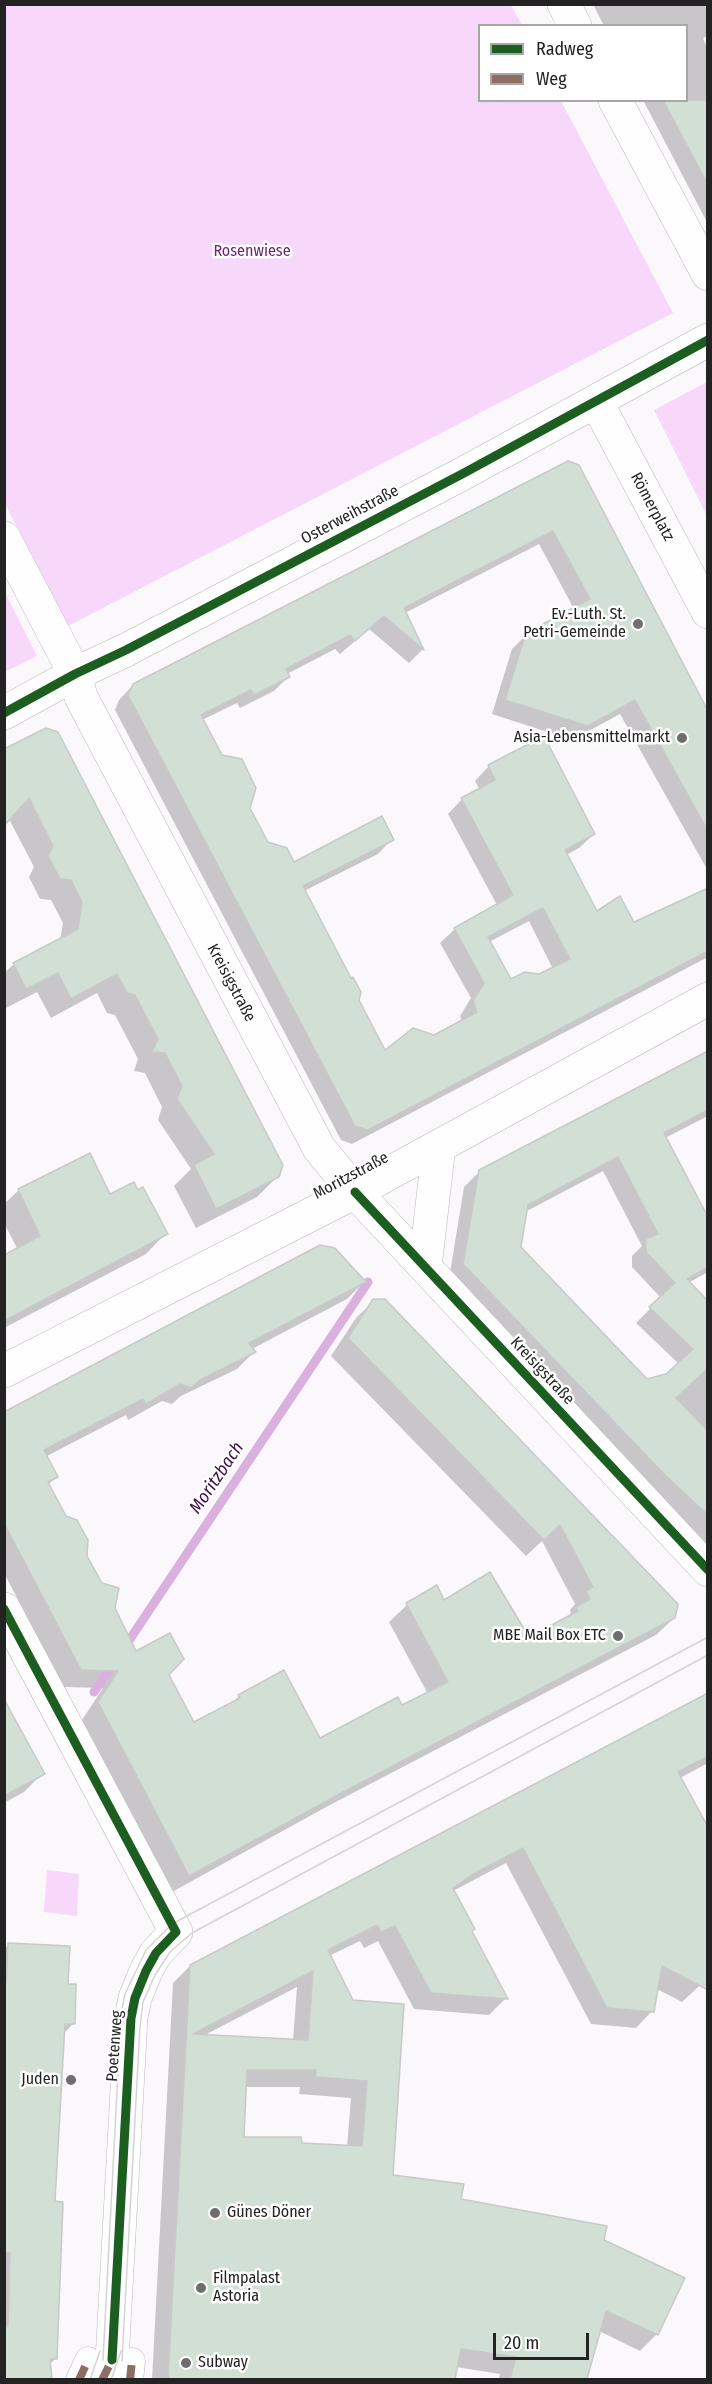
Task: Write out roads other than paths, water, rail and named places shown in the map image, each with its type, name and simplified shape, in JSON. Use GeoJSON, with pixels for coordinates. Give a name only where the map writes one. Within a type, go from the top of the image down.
{"type":"FeatureCollection","features":[{"type":"Feature","properties":{"kind":"street"},"geometry":{"type":"LineString","coordinates":[[564,4],[574,24]]}},
{"type":"Feature","properties":{"kind":"street"},"geometry":{"type":"LineString","coordinates":[[616,102],[708,274]]}},
{"type":"Feature","properties":{"kind":"street","name":"Osterweihstraße"},"geometry":{"type":"LineString","coordinates":[[4,712],[147,639],[708,340]]}},
{"type":"Feature","properties":{"kind":"street","name":"Römerplatz"},"geometry":{"type":"LineString","coordinates":[[596,401],[708,612]]}},
{"type":"Feature","properties":{"kind":"street","name":"Kreisigstraße"},"geometry":{"type":"LineString","coordinates":[[4,538],[75,674],[81,697],[319,1148],[355,1192],[708,1570]]}},
{"type":"Feature","properties":{"kind":"street","name":"Moritzstraße"},"geometry":{"type":"LineString","coordinates":[[4,1371],[355,1192],[708,999]]}},
{"type":"Feature","properties":{"kind":"street"},"geometry":{"type":"LineString","coordinates":[[425,1267],[439,1146]]}},
{"type":"Feature","properties":{"kind":"street","name":"Poetenweg"},"geometry":{"type":"LineString","coordinates":[[4,1609],[176,1932],[167,1939],[146,1971],[135,1998],[131,2018],[108,2371]]}},
{"type":"Feature","properties":{"kind":"waterway","name":"Moritzbach"},"geometry":{"type":"LineString","coordinates":[[124,1648],[368,1282]]}},
{"type":"Feature","properties":{"kind":"waterway","name":"Moritzbach"},"geometry":{"type":"LineString","coordinates":[[94,1692],[114,1662]]}},
{"type":"Feature","properties":{"kind":"tram line"},"geometry":{"type":"LineString","coordinates":[[103,2360],[121,2014],[125,1994],[146,1950],[172,1924],[708,1637]]}},
{"type":"Feature","properties":{"kind":"tram line"},"geometry":{"type":"LineString","coordinates":[[122,2361],[140,2026],[143,2002],[155,1975],[170,1952],[192,1933],[708,1655]]}},
{"type":"Feature","properties":{"kind":"tram line"},"geometry":{"type":"LineString","coordinates":[[90,2380],[100,2351]]}},
{"type":"Feature","properties":{"kind":"tram line"},"geometry":{"type":"LineString","coordinates":[[111,2380],[121,2351]]}},
{"type":"Feature","properties":{"kind":"place","name":"Ev.-Luth. St. Petri-Gemeinde"},"geometry":{"type":"Point","coordinates":[638,624]}},
{"type":"Feature","properties":{"kind":"place","name":"Asia-Lebensmittelmarkt"},"geometry":{"type":"Point","coordinates":[682,738]}},
{"type":"Feature","properties":{"kind":"place","name":"MBE Mail Box ETC"},"geometry":{"type":"Point","coordinates":[618,1636]}},
{"type":"Feature","properties":{"kind":"place","name":"Juden"},"geometry":{"type":"Point","coordinates":[71,2080]}},
{"type":"Feature","properties":{"kind":"place","name":"Günes Döner"},"geometry":{"type":"Point","coordinates":[215,2213]}},
{"type":"Feature","properties":{"kind":"place","name":"Filmpalast Astoria"},"geometry":{"type":"Point","coordinates":[201,2288]}},
{"type":"Feature","properties":{"kind":"place","name":"Subway"},"geometry":{"type":"Point","coordinates":[186,2363]}},
{"type":"Feature","properties":{"kind":"park label","name":"Rosenwiese"},"geometry":{"type":"Point","coordinates":[252,252]}}]}
